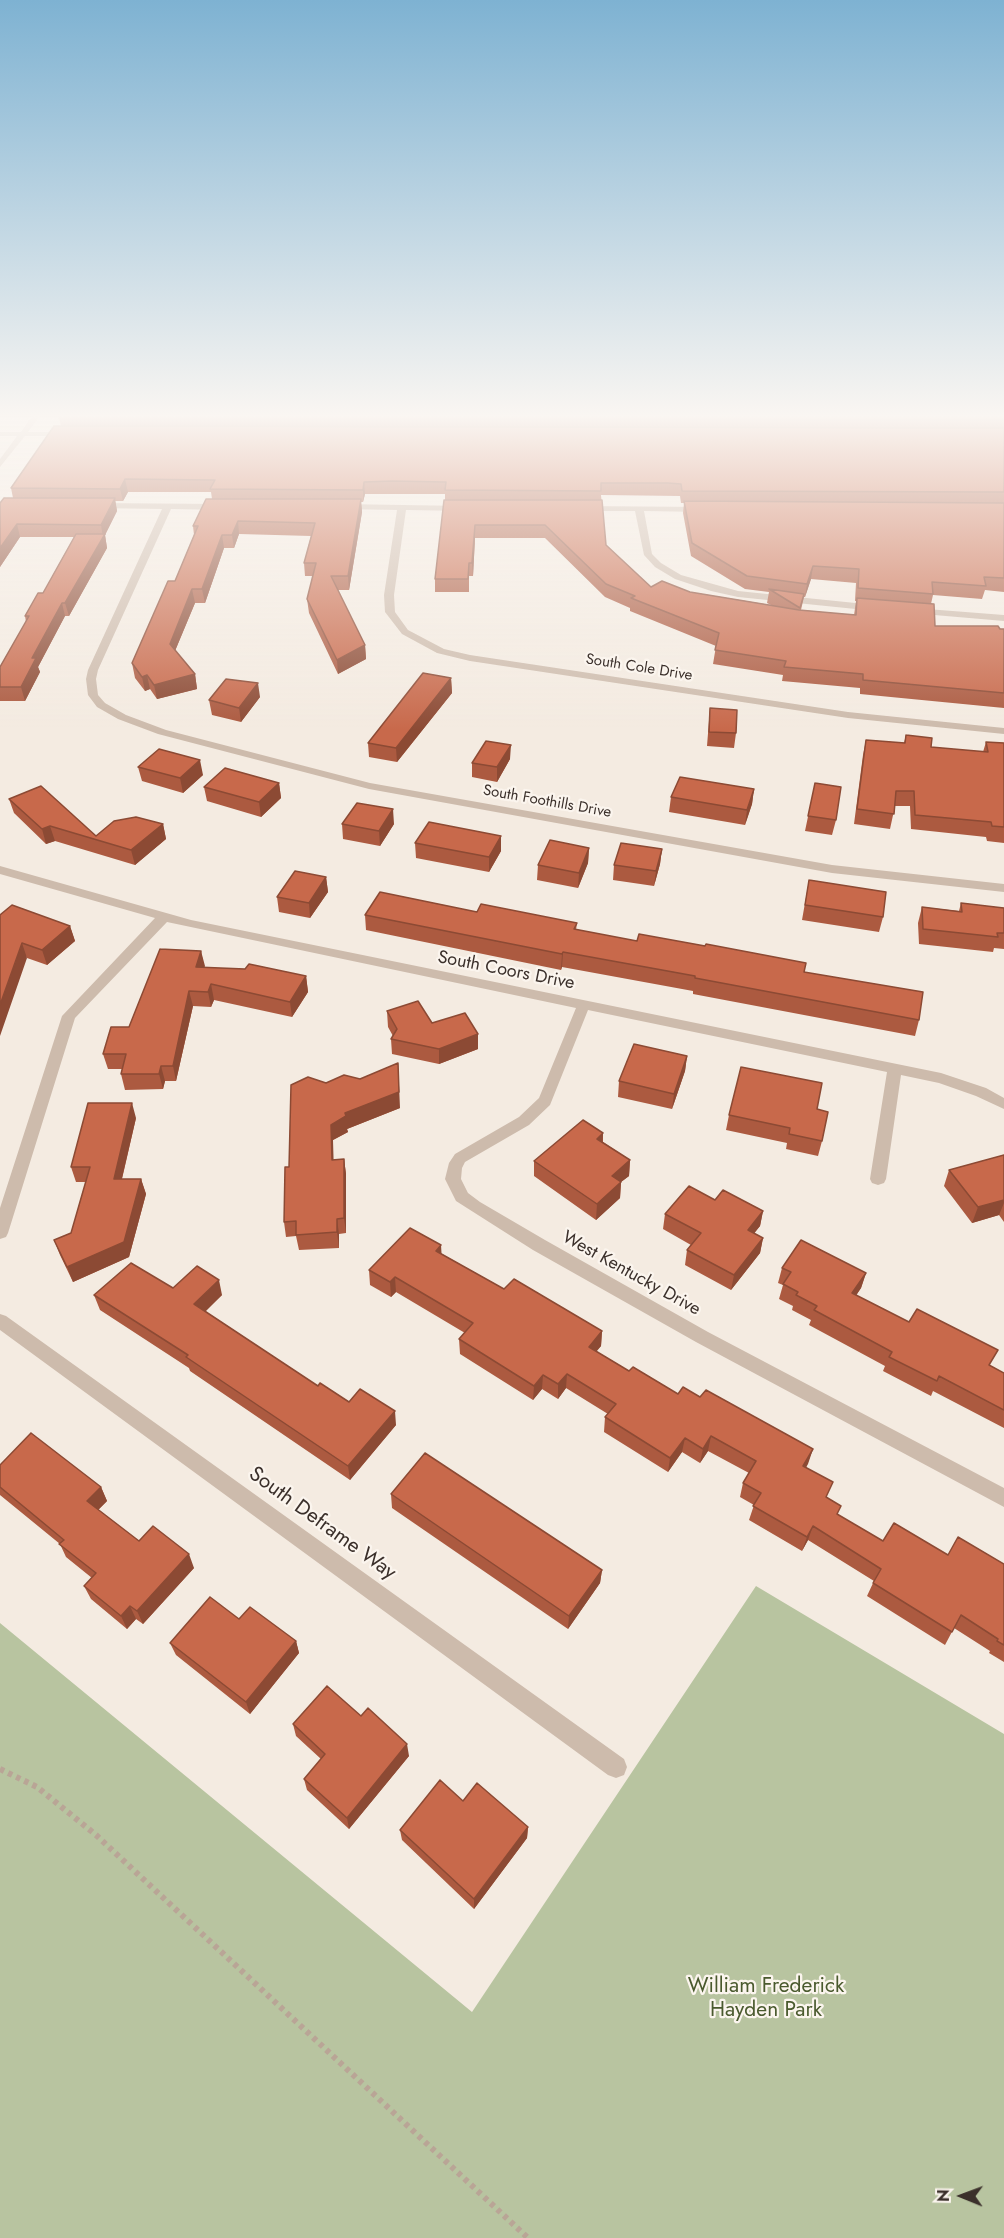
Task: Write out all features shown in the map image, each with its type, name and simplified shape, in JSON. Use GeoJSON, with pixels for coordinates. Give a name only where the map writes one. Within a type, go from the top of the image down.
{"type":"FeatureCollection","features":[{"type":"Feature","properties":{"kind":"street","name":"South Foothills Drive"},"geometry":{"type":"LineString","coordinates":[[161,520],[96,661],[91,680],[91,689],[97,701],[122,717],[149,728],[369,786],[832,869],[1004,888]]}},
{"type":"Feature","properties":{"kind":"street","name":"South Cole Drive"},"geometry":{"type":"LineString","coordinates":[[400,520],[389,595],[390,612],[405,632],[441,651],[470,658],[848,715],[1004,730]]}},
{"type":"Feature","properties":{"kind":"street"},"geometry":{"type":"LineString","coordinates":[[641,520],[648,555],[658,565],[678,577],[738,594],[886,609]]}},
{"type":"Feature","properties":{"kind":"street"},"geometry":{"type":"LineString","coordinates":[[898,610],[1004,618]]}},
{"type":"Feature","properties":{"kind":"street","name":"South Coors Drive"},"geometry":{"type":"LineString","coordinates":[[0,870],[163,918],[962,1084],[1004,1104]]}},
{"type":"Feature","properties":{"kind":"street"},"geometry":{"type":"LineString","coordinates":[[0,1233],[69,1016],[163,918]]}},
{"type":"Feature","properties":{"kind":"street","name":"West Kentucky Drive"},"geometry":{"type":"LineString","coordinates":[[584,1004],[545,1101],[524,1121],[460,1158],[454,1167],[453,1179],[462,1197],[529,1239],[702,1337],[1004,1498]]}},
{"type":"Feature","properties":{"kind":"street"},"geometry":{"type":"LineString","coordinates":[[878,1179],[895,1069]]}},
{"type":"Feature","properties":{"kind":"street","name":"South Deframe Way"},"geometry":{"type":"LineString","coordinates":[[0,1321],[616,1767]]}},
{"type":"Feature","properties":{"kind":"path"},"geometry":{"type":"LineString","coordinates":[[0,1768],[36,1787],[96,1835],[528,2238]]}},
{"type":"Feature","properties":{"kind":"green space","name":"William Frederick Hayden Park"},"geometry":{"type":"Polygon","coordinates":[[[756,1586],[1004,1734],[1004,2238],[0,2238],[0,1623],[472,2012],[756,1586]]]}},
{"type":"Feature","properties":{"kind":"building"},"geometry":{"type":"Polygon","coordinates":[[[0,520],[103,520],[101,525],[17,524],[0,548],[0,520]]]}},
{"type":"Feature","properties":{"kind":"building"},"geometry":{"type":"Polygon","coordinates":[[[196,520],[357,520],[348,576],[331,576],[365,645],[337,660],[307,599],[316,563],[304,563],[315,523],[238,521],[232,535],[222,535],[202,589],[192,589],[170,644],[195,674],[154,685],[147,675],[142,677],[132,663],[168,581],[175,581],[198,526],[193,526],[196,520]]]}},
{"type":"Feature","properties":{"kind":"building"},"geometry":{"type":"Polygon","coordinates":[[[442,520],[604,520],[606,545],[651,587],[662,581],[690,592],[799,610],[856,615],[857,598],[934,604],[935,626],[998,626],[1004,629],[1004,693],[863,680],[863,674],[784,667],[786,661],[715,650],[719,633],[631,598],[635,596],[606,584],[545,525],[475,525],[472,563],[469,563],[468,579],[435,579],[442,520]]]}},
{"type":"Feature","properties":{"kind":"building"},"geometry":{"type":"Polygon","coordinates":[[[688,520],[1004,520],[1004,578],[984,577],[986,586],[932,582],[933,594],[858,588],[859,569],[813,566],[807,584],[747,576],[692,543],[688,520]]]}},
{"type":"Feature","properties":{"kind":"building"},"geometry":{"type":"Polygon","coordinates":[[[76,534],[105,534],[65,603],[62,603],[32,658],[36,658],[21,687],[0,687],[0,667],[29,616],[25,616],[38,593],[43,593],[76,534]]]}},
{"type":"Feature","properties":{"kind":"building"},"geometry":{"type":"Polygon","coordinates":[[[769,589],[804,594],[800,608],[769,589]]]}},
{"type":"Feature","properties":{"kind":"building"},"geometry":{"type":"Polygon","coordinates":[[[423,673],[451,678],[396,748],[368,743],[423,673]]]}},
{"type":"Feature","properties":{"kind":"building"},"geometry":{"type":"Polygon","coordinates":[[[226,679],[258,683],[239,708],[209,700],[226,679]]]}},
{"type":"Feature","properties":{"kind":"building"},"geometry":{"type":"Polygon","coordinates":[[[710,708],[737,710],[736,733],[709,732],[710,708]]]}},
{"type":"Feature","properties":{"kind":"building"},"geometry":{"type":"Polygon","coordinates":[[[906,735],[932,738],[931,747],[988,752],[986,742],[1004,743],[1004,827],[992,826],[991,822],[915,815],[914,791],[896,791],[894,814],[857,809],[866,740],[905,743],[906,735]]]}},
{"type":"Feature","properties":{"kind":"building"},"geometry":{"type":"Polygon","coordinates":[[[486,741],[511,745],[497,767],[472,763],[486,741]]]}},
{"type":"Feature","properties":{"kind":"building"},"geometry":{"type":"Polygon","coordinates":[[[159,749],[200,760],[180,778],[138,767],[159,749]]]}},
{"type":"Feature","properties":{"kind":"building"},"geometry":{"type":"Polygon","coordinates":[[[225,768],[279,783],[259,802],[204,787],[225,768]]]}},
{"type":"Feature","properties":{"kind":"building"},"geometry":{"type":"Polygon","coordinates":[[[680,777],[754,789],[747,810],[671,797],[680,777]]]}},
{"type":"Feature","properties":{"kind":"building"},"geometry":{"type":"Polygon","coordinates":[[[815,783],[841,787],[836,820],[808,816],[815,783]]]}},
{"type":"Feature","properties":{"kind":"building"},"geometry":{"type":"Polygon","coordinates":[[[41,786],[96,836],[114,821],[136,817],[163,824],[131,850],[50,826],[42,829],[9,799],[41,786]]]}},
{"type":"Feature","properties":{"kind":"building"},"geometry":{"type":"Polygon","coordinates":[[[357,803],[393,809],[379,831],[342,824],[357,803]]]}},
{"type":"Feature","properties":{"kind":"building"},"geometry":{"type":"Polygon","coordinates":[[[429,822],[501,836],[489,857],[415,843],[429,822]]]}},
{"type":"Feature","properties":{"kind":"building"},"geometry":{"type":"Polygon","coordinates":[[[550,840],[589,848],[579,873],[538,865],[550,840]]]}},
{"type":"Feature","properties":{"kind":"building"},"geometry":{"type":"Polygon","coordinates":[[[621,843],[662,849],[656,871],[614,865],[621,843]]]}},
{"type":"Feature","properties":{"kind":"building"},"geometry":{"type":"Polygon","coordinates":[[[295,871],[326,877],[309,903],[277,897],[295,871]]]}},
{"type":"Feature","properties":{"kind":"building"},"geometry":{"type":"Polygon","coordinates":[[[809,880],[886,892],[883,917],[805,905],[809,880]]]}},
{"type":"Feature","properties":{"kind":"building"},"geometry":{"type":"Polygon","coordinates":[[[380,892],[477,912],[481,904],[577,923],[574,929],[637,941],[639,934],[806,963],[804,972],[923,992],[919,1020],[365,915],[380,892]]]}},
{"type":"Feature","properties":{"kind":"building"},"geometry":{"type":"Polygon","coordinates":[[[961,903],[1004,908],[1004,933],[997,933],[998,937],[923,929],[922,907],[962,912],[961,903]]]}},
{"type":"Feature","properties":{"kind":"building"},"geometry":{"type":"Polygon","coordinates":[[[12,905],[70,926],[42,950],[22,943],[0,1005],[0,915],[12,905]]]}},
{"type":"Feature","properties":{"kind":"building"},"geometry":{"type":"Polygon","coordinates":[[[160,949],[201,951],[196,967],[245,969],[249,964],[306,976],[290,1002],[211,984],[208,992],[189,991],[173,1066],[161,1066],[159,1074],[121,1074],[126,1054],[103,1054],[111,1027],[129,1027],[160,949]]]}},
{"type":"Feature","properties":{"kind":"building"},"geometry":{"type":"Polygon","coordinates":[[[418,1001],[432,1023],[465,1013],[478,1034],[439,1049],[391,1039],[397,1029],[387,1011],[418,1001]]]}},
{"type":"Feature","properties":{"kind":"building"},"geometry":{"type":"Polygon","coordinates":[[[634,1044],[687,1056],[674,1094],[619,1081],[634,1044]]]}},
{"type":"Feature","properties":{"kind":"building"},"geometry":{"type":"Polygon","coordinates":[[[398,1063],[399,1092],[345,1113],[346,1116],[331,1125],[332,1160],[344,1159],[344,1218],[337,1219],[337,1232],[296,1235],[296,1221],[284,1222],[285,1167],[289,1167],[291,1085],[308,1077],[326,1083],[344,1075],[360,1079],[398,1063]]]}},
{"type":"Feature","properties":{"kind":"building"},"geometry":{"type":"Polygon","coordinates":[[[741,1067],[822,1083],[817,1109],[828,1112],[822,1141],[789,1134],[790,1128],[729,1115],[741,1067]]]}},
{"type":"Feature","properties":{"kind":"building"},"geometry":{"type":"Polygon","coordinates":[[[88,1103],[132,1103],[114,1179],[141,1179],[124,1242],[67,1267],[54,1240],[71,1233],[90,1167],[71,1167],[88,1103]]]}},
{"type":"Feature","properties":{"kind":"building"},"geometry":{"type":"Polygon","coordinates":[[[583,1120],[603,1133],[597,1139],[630,1160],[612,1176],[621,1182],[597,1204],[534,1161],[583,1120]]]}},
{"type":"Feature","properties":{"kind":"building"},"geometry":{"type":"Polygon","coordinates":[[[1004,1155],[1004,1200],[978,1207],[949,1170],[1004,1155]]]}},
{"type":"Feature","properties":{"kind":"building"},"geometry":{"type":"Polygon","coordinates":[[[689,1186],[715,1200],[723,1190],[763,1211],[748,1230],[763,1238],[734,1275],[687,1250],[701,1233],[665,1214],[689,1186]]]}},
{"type":"Feature","properties":{"kind":"building"},"geometry":{"type":"Polygon","coordinates":[[[410,1228],[441,1245],[436,1251],[504,1289],[514,1279],[602,1331],[589,1347],[629,1371],[633,1367],[678,1394],[683,1387],[700,1397],[706,1390],[813,1449],[803,1466],[833,1482],[826,1497],[841,1506],[837,1514],[883,1541],[894,1523],[948,1555],[958,1537],[1004,1564],[1004,1645],[961,1615],[952,1632],[873,1583],[881,1569],[813,1526],[807,1537],[753,1506],[761,1493],[743,1483],[756,1461],[711,1436],[703,1449],[685,1438],[670,1458],[605,1417],[616,1404],[567,1374],[558,1384],[543,1375],[534,1386],[459,1339],[473,1323],[395,1277],[390,1282],[369,1270],[410,1228]]]}},
{"type":"Feature","properties":{"kind":"building"},"geometry":{"type":"Polygon","coordinates":[[[801,1240],[866,1273],[852,1293],[909,1322],[917,1309],[998,1350],[989,1365],[1004,1373],[1004,1410],[939,1376],[937,1381],[889,1357],[892,1352],[814,1310],[817,1306],[796,1295],[798,1292],[783,1284],[791,1272],[782,1268],[801,1240]]]}},
{"type":"Feature","properties":{"kind":"building"},"geometry":{"type":"Polygon","coordinates":[[[131,1263],[173,1288],[197,1266],[219,1280],[194,1304],[318,1386],[320,1383],[349,1402],[360,1389],[395,1411],[348,1466],[186,1357],[188,1355],[94,1295],[131,1263]]]}},
{"type":"Feature","properties":{"kind":"building"},"geometry":{"type":"Polygon","coordinates":[[[31,1433],[101,1487],[87,1501],[139,1541],[153,1526],[189,1554],[137,1611],[130,1606],[121,1616],[84,1586],[96,1573],[59,1544],[64,1540],[0,1487],[0,1465],[31,1433]]]}},
{"type":"Feature","properties":{"kind":"building"},"geometry":{"type":"Polygon","coordinates":[[[425,1453],[602,1570],[569,1616],[391,1494],[425,1453]]]}},
{"type":"Feature","properties":{"kind":"building"},"geometry":{"type":"Polygon","coordinates":[[[210,1597],[239,1619],[250,1607],[296,1641],[246,1702],[170,1643],[210,1597]]]}},
{"type":"Feature","properties":{"kind":"building"},"geometry":{"type":"Polygon","coordinates":[[[327,1686],[361,1716],[368,1708],[407,1744],[347,1818],[304,1779],[325,1754],[293,1724],[327,1686]]]}},
{"type":"Feature","properties":{"kind":"building"},"geometry":{"type":"Polygon","coordinates":[[[440,1780],[463,1801],[477,1783],[528,1827],[474,1899],[400,1830],[440,1780]]]}}]}
